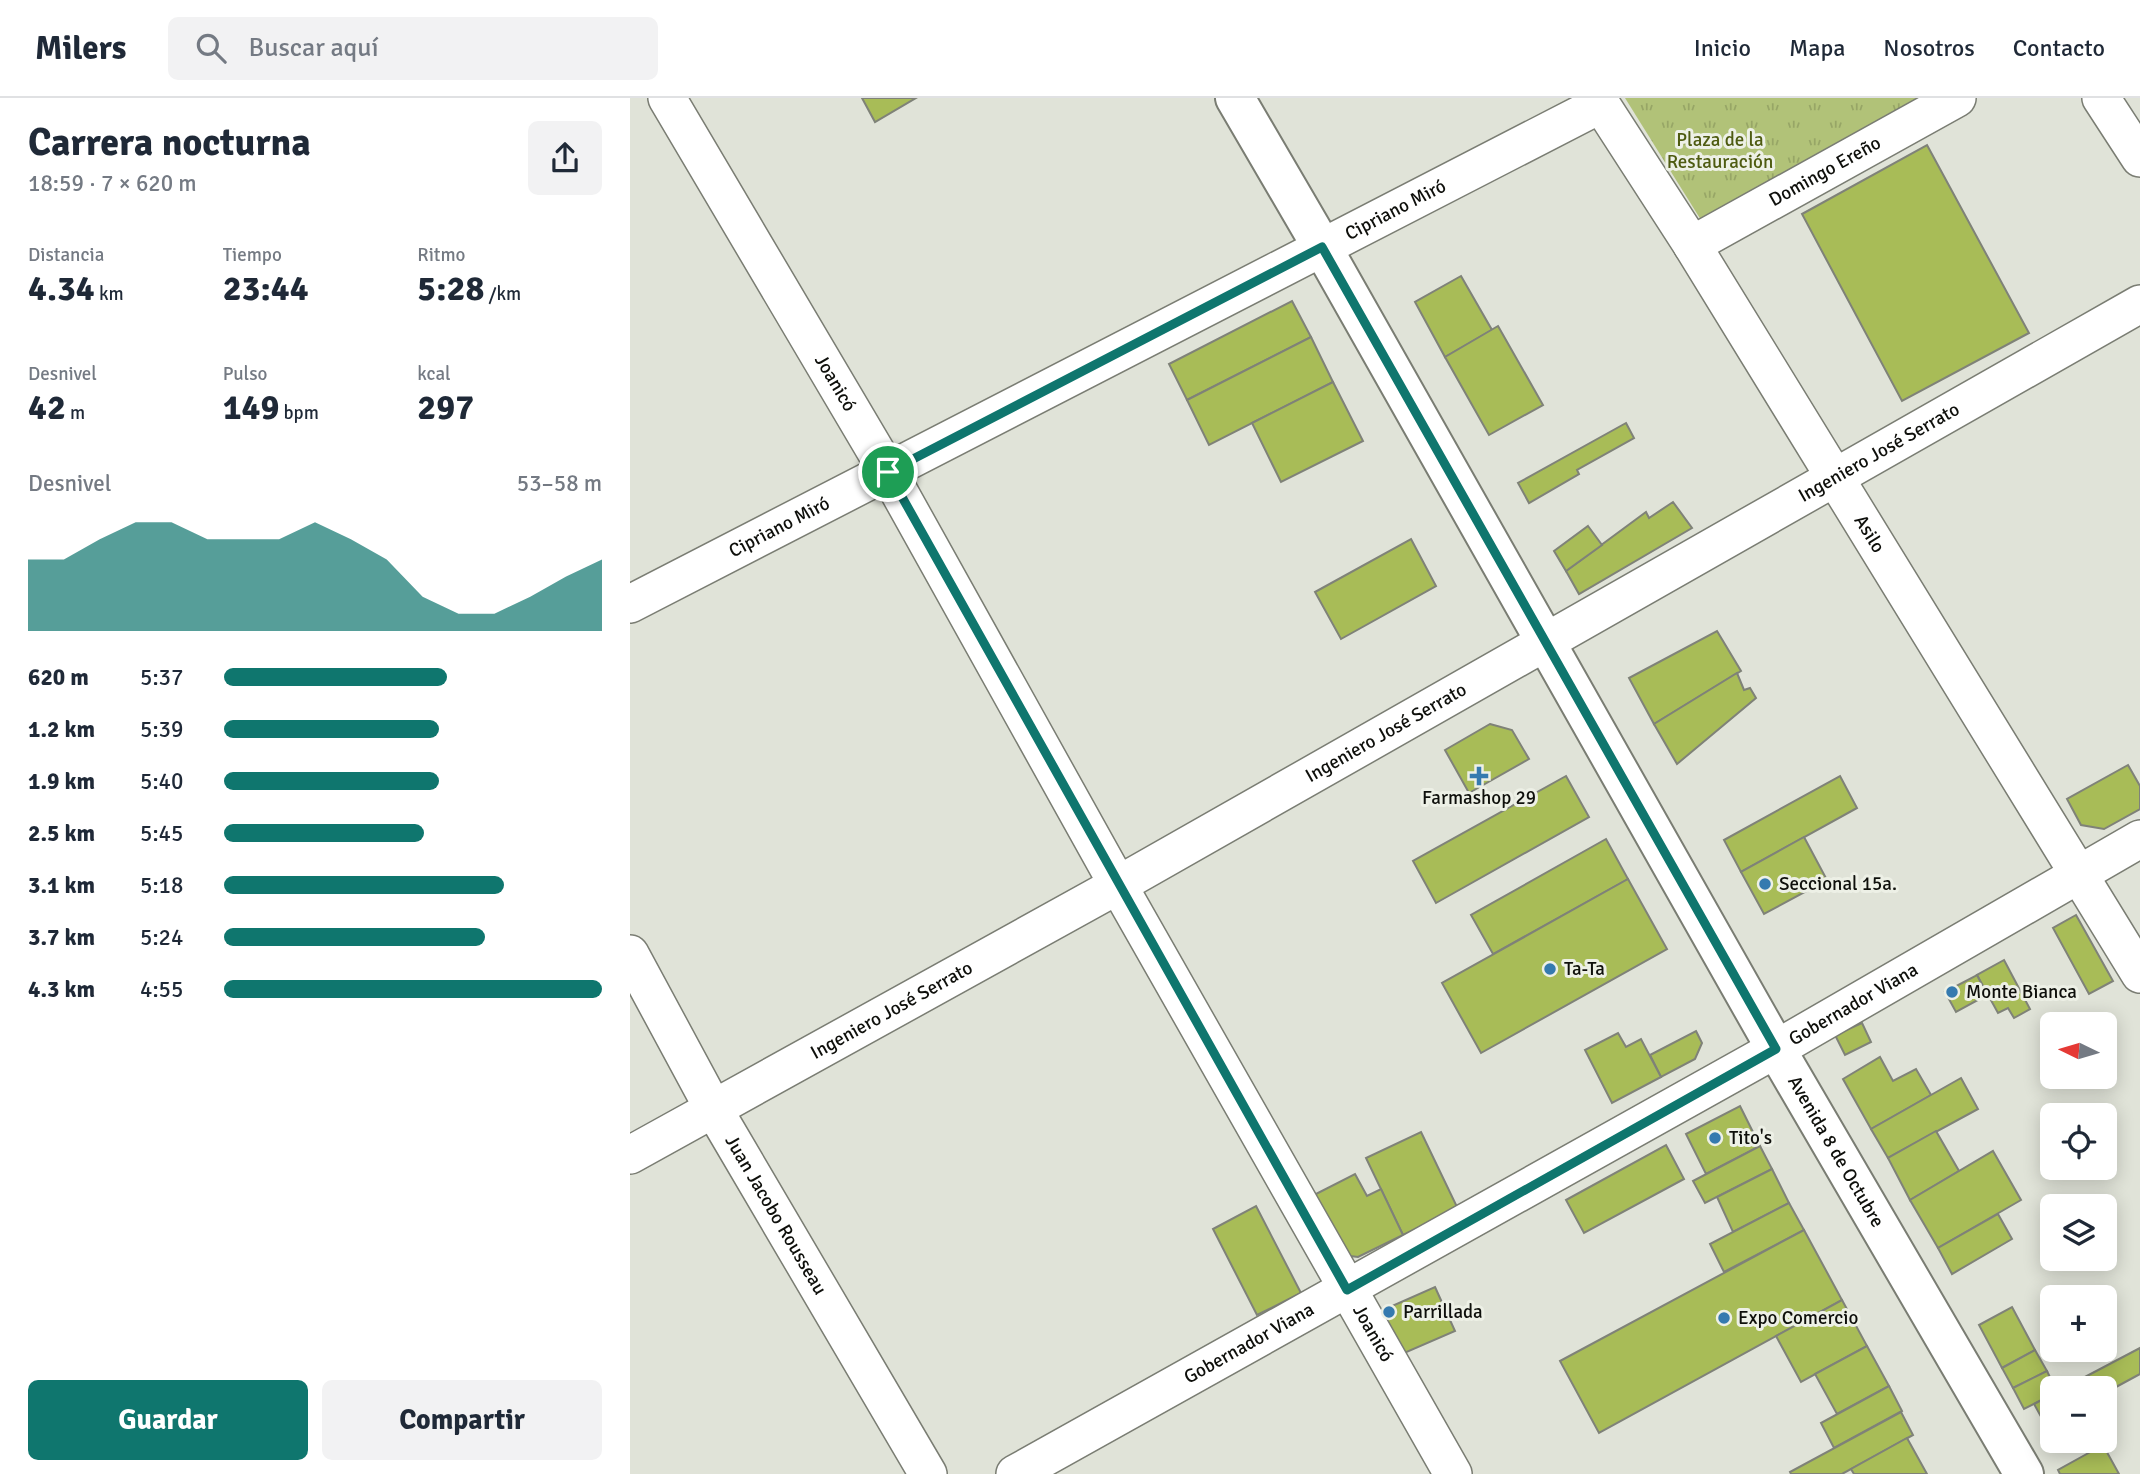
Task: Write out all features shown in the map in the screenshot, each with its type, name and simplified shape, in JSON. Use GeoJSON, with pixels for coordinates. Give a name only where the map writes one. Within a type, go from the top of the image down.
{"type":"FeatureCollection","features":[{"type":"Feature","properties":{"kind":"main road","name":"Avenida 8 de Octubre"},"geometry":{"type":"LineString","coordinates":[[1235,98],[1776,1049],[2024,1474]]}},
{"type":"Feature","properties":{"kind":"street","name":"Joanicó"},"geometry":{"type":"LineString","coordinates":[[667,98],[888,472],[1118,885],[1453,1474]]}},
{"type":"Feature","properties":{"kind":"street","name":"Domingo Ereño"},"geometry":{"type":"LineString","coordinates":[[1692,245],[1957,98]]}},
{"type":"Feature","properties":{"kind":"street"},"geometry":{"type":"LineString","coordinates":[[2101,98],[2140,158]]}},
{"type":"Feature","properties":{"kind":"street","name":"Cipriano Miró"},"geometry":{"type":"LineString","coordinates":[[630,604],[1599,101]]}},
{"type":"Feature","properties":{"kind":"street","name":"Asilo"},"geometry":{"type":"LineString","coordinates":[[1599,101],[1692,245],[2140,974]]}},
{"type":"Feature","properties":{"kind":"street","name":"Ingeniero José Serrato"},"geometry":{"type":"LineString","coordinates":[[630,1154],[1118,885],[2140,304]]}},
{"type":"Feature","properties":{"kind":"street","name":"Gobernador Viana"},"geometry":{"type":"LineString","coordinates":[[1015,1474],[1776,1049],[2140,839]]}},
{"type":"Feature","properties":{"kind":"street","name":"Juan Jacobo Rousseau"},"geometry":{"type":"LineString","coordinates":[[630,954],[713,1108],[928,1474]]}},
{"type":"Feature","properties":{"kind":"green space","name":"Plaza de la Restauración"},"geometry":{"type":"Polygon","coordinates":[[[1625,98],[1918,98],[1701,220],[1625,98]]]}},
{"type":"Feature","properties":{"kind":"building"},"geometry":{"type":"Polygon","coordinates":[[[862,98],[916,98],[875,122],[862,98]]]}},
{"type":"Feature","properties":{"kind":"building"},"geometry":{"type":"Polygon","coordinates":[[[1927,145],[2029,333],[1902,401],[1802,214],[1927,145]]]}},
{"type":"Feature","properties":{"kind":"building"},"geometry":{"type":"Polygon","coordinates":[[[1461,276],[1492,330],[1445,357],[1415,302],[1461,276]]]}},
{"type":"Feature","properties":{"kind":"building"},"geometry":{"type":"Polygon","coordinates":[[[1292,301],[1311,337],[1187,400],[1169,364],[1292,301]]]}},
{"type":"Feature","properties":{"kind":"building"},"geometry":{"type":"Polygon","coordinates":[[[1498,326],[1543,405],[1489,435],[1445,357],[1498,326]]]}},
{"type":"Feature","properties":{"kind":"building"},"geometry":{"type":"Polygon","coordinates":[[[1311,337],[1333,382],[1209,445],[1187,400],[1311,337]]]}},
{"type":"Feature","properties":{"kind":"building"},"geometry":{"type":"Polygon","coordinates":[[[1333,382],[1363,441],[1281,482],[1252,423],[1333,382]]]}},
{"type":"Feature","properties":{"kind":"building"},"geometry":{"type":"Polygon","coordinates":[[[1626,423],[1634,438],[1577,470],[1579,474],[1529,503],[1518,483],[1626,423]]]}},
{"type":"Feature","properties":{"kind":"building"},"geometry":{"type":"Polygon","coordinates":[[[1673,502],[1692,528],[1579,594],[1566,571],[1646,512],[1649,518],[1673,502]]]}},
{"type":"Feature","properties":{"kind":"building"},"geometry":{"type":"Polygon","coordinates":[[[1588,526],[1602,545],[1566,571],[1554,551],[1588,526]]]}},
{"type":"Feature","properties":{"kind":"building"},"geometry":{"type":"Polygon","coordinates":[[[1411,539],[1436,586],[1341,639],[1315,592],[1411,539]]]}},
{"type":"Feature","properties":{"kind":"building"},"geometry":{"type":"Polygon","coordinates":[[[1717,631],[1741,671],[1654,724],[1629,678],[1717,631]]]}},
{"type":"Feature","properties":{"kind":"building"},"geometry":{"type":"Polygon","coordinates":[[[1737,673],[1744,690],[1750,688],[1756,698],[1677,764],[1654,724],[1737,673]]]}},
{"type":"Feature","properties":{"kind":"building","name":"Farmashop 29"},"geometry":{"type":"Polygon","coordinates":[[[1490,724],[1512,730],[1529,759],[1469,793],[1445,750],[1490,724]]]}},
{"type":"Feature","properties":{"kind":"building"},"geometry":{"type":"Polygon","coordinates":[[[2128,765],[2140,786],[2140,809],[2104,829],[2081,825],[2067,799],[2128,765]]]}},
{"type":"Feature","properties":{"kind":"building"},"geometry":{"type":"Polygon","coordinates":[[[1566,776],[1589,817],[1436,903],[1413,861],[1566,776]]]}},
{"type":"Feature","properties":{"kind":"building"},"geometry":{"type":"Polygon","coordinates":[[[1840,776],[1857,808],[1741,872],[1724,840],[1840,776]]]}},
{"type":"Feature","properties":{"kind":"building"},"geometry":{"type":"Polygon","coordinates":[[[1804,837],[1827,880],[1764,914],[1741,872],[1804,837]]]}},
{"type":"Feature","properties":{"kind":"building"},"geometry":{"type":"Polygon","coordinates":[[[1606,839],[1628,879],[1493,954],[1471,915],[1606,839]]]}},
{"type":"Feature","properties":{"kind":"building","name":"Ta-Ta"},"geometry":{"type":"Polygon","coordinates":[[[1628,879],[1667,949],[1481,1053],[1442,983],[1628,879]]]}},
{"type":"Feature","properties":{"kind":"building"},"geometry":{"type":"Polygon","coordinates":[[[2076,915],[2113,981],[2089,994],[2053,928],[2076,915]]]}},
{"type":"Feature","properties":{"kind":"building"},"geometry":{"type":"Polygon","coordinates":[[[2004,960],[2030,1009],[2014,1018],[2008,1008],[1998,1013],[1977,975],[2004,960]]]}},
{"type":"Feature","properties":{"kind":"building"},"geometry":{"type":"Polygon","coordinates":[[[1977,975],[1987,995],[1956,1012],[1945,992],[1977,975]]]}},
{"type":"Feature","properties":{"kind":"building"},"geometry":{"type":"Polygon","coordinates":[[[1862,1023],[1871,1042],[1845,1055],[1835,1035],[1862,1023]]]}},
{"type":"Feature","properties":{"kind":"building"},"geometry":{"type":"Polygon","coordinates":[[[1696,1031],[1702,1043],[1695,1059],[1661,1077],[1650,1055],[1696,1031]]]}},
{"type":"Feature","properties":{"kind":"building"},"geometry":{"type":"Polygon","coordinates":[[[1618,1033],[1626,1047],[1641,1039],[1661,1077],[1612,1103],[1585,1050],[1618,1033]]]}},
{"type":"Feature","properties":{"kind":"building"},"geometry":{"type":"Polygon","coordinates":[[[1880,1057],[1893,1081],[1916,1069],[1931,1095],[1871,1129],[1843,1079],[1880,1057]]]}},
{"type":"Feature","properties":{"kind":"building"},"geometry":{"type":"Polygon","coordinates":[[[1961,1078],[1978,1109],[1888,1158],[1871,1129],[1961,1078]]]}},
{"type":"Feature","properties":{"kind":"building"},"geometry":{"type":"Polygon","coordinates":[[[1740,1106],[1760,1146],[1706,1174],[1686,1134],[1740,1106]]]}},
{"type":"Feature","properties":{"kind":"building"},"geometry":{"type":"Polygon","coordinates":[[[1936,1131],[1959,1171],[1910,1200],[1888,1158],[1936,1131]]]}},
{"type":"Feature","properties":{"kind":"building"},"geometry":{"type":"Polygon","coordinates":[[[1421,1132],[1458,1209],[1403,1235],[1366,1158],[1421,1132]]]}},
{"type":"Feature","properties":{"kind":"building"},"geometry":{"type":"Polygon","coordinates":[[[1666,1145],[1684,1179],[1584,1233],[1566,1200],[1666,1145]]]}},
{"type":"Feature","properties":{"kind":"building"},"geometry":{"type":"Polygon","coordinates":[[[1760,1146],[1772,1169],[1705,1203],[1693,1181],[1760,1146]]]}},
{"type":"Feature","properties":{"kind":"building"},"geometry":{"type":"Polygon","coordinates":[[[1993,1151],[2021,1200],[1938,1248],[1910,1200],[1993,1151]]]}},
{"type":"Feature","properties":{"kind":"building"},"geometry":{"type":"Polygon","coordinates":[[[1772,1169],[1789,1203],[1733,1232],[1717,1197],[1772,1169]]]}},
{"type":"Feature","properties":{"kind":"building"},"geometry":{"type":"Polygon","coordinates":[[[1355,1174],[1367,1196],[1381,1189],[1403,1235],[1358,1257],[1342,1255],[1312,1196],[1355,1174]]]}},
{"type":"Feature","properties":{"kind":"building"},"geometry":{"type":"Polygon","coordinates":[[[1789,1203],[1804,1230],[1724,1272],[1710,1244],[1789,1203]]]}},
{"type":"Feature","properties":{"kind":"building"},"geometry":{"type":"Polygon","coordinates":[[[1256,1206],[1301,1293],[1257,1315],[1213,1229],[1256,1206]]]}},
{"type":"Feature","properties":{"kind":"building"},"geometry":{"type":"Polygon","coordinates":[[[1998,1214],[2012,1239],[1952,1274],[1938,1248],[1998,1214]]]}},
{"type":"Feature","properties":{"kind":"building","name":"Expo Comercio"},"geometry":{"type":"Polygon","coordinates":[[[1804,1230],[1842,1300],[1599,1433],[1560,1361],[1804,1230]]]}},
{"type":"Feature","properties":{"kind":"building"},"geometry":{"type":"Polygon","coordinates":[[[1435,1287],[1455,1331],[1402,1354],[1383,1310],[1435,1287]]]}},
{"type":"Feature","properties":{"kind":"building"},"geometry":{"type":"Polygon","coordinates":[[[1842,1300],[1867,1346],[1801,1382],[1776,1336],[1842,1300]]]}},
{"type":"Feature","properties":{"kind":"building"},"geometry":{"type":"Polygon","coordinates":[[[2012,1307],[2035,1350],[2002,1368],[1979,1325],[2012,1307]]]}},
{"type":"Feature","properties":{"kind":"building"},"geometry":{"type":"Polygon","coordinates":[[[1867,1346],[1889,1386],[1837,1414],[1815,1374],[1867,1346]]]}},
{"type":"Feature","properties":{"kind":"building"},"geometry":{"type":"Polygon","coordinates":[[[2140,1348],[2140,1374],[2117,1386],[2117,1376],[2087,1376],[2117,1362],[2140,1348]]]}},
{"type":"Feature","properties":{"kind":"building"},"geometry":{"type":"Polygon","coordinates":[[[2035,1350],[2047,1371],[2013,1388],[2002,1368],[2035,1350]]]}},
{"type":"Feature","properties":{"kind":"building"},"geometry":{"type":"Polygon","coordinates":[[[2047,1371],[2049,1376],[2040,1376],[2040,1401],[2024,1409],[2013,1388],[2047,1371]]]}},
{"type":"Feature","properties":{"kind":"building"},"geometry":{"type":"Polygon","coordinates":[[[1889,1386],[1902,1411],[1834,1448],[1821,1423],[1889,1386]]]}},
{"type":"Feature","properties":{"kind":"building"},"geometry":{"type":"Polygon","coordinates":[[[2040,1401],[2040,1415],[2034,1404],[2040,1401]]]}},
{"type":"Feature","properties":{"kind":"building"},"geometry":{"type":"Polygon","coordinates":[[[1901,1412],[1913,1435],[1842,1474],[1791,1474],[1790,1472],[1901,1412]]]}},
{"type":"Feature","properties":{"kind":"building"},"geometry":{"type":"Polygon","coordinates":[[[1907,1438],[1927,1474],[1854,1474],[1851,1469],[1907,1438]]]}},
{"type":"Feature","properties":{"kind":"building"},"geometry":{"type":"Polygon","coordinates":[[[2089,1453],[2107,1453],[2119,1474],[2060,1474],[2058,1470],[2089,1453]]]}},
{"type":"Feature","properties":{"kind":"place","name":"Farmashop 29"},"geometry":{"type":"Point","coordinates":[1479,776]}},
{"type":"Feature","properties":{"kind":"place","name":"Seccional 15a."},"geometry":{"type":"Point","coordinates":[1765,884]}},
{"type":"Feature","properties":{"kind":"place","name":"Ta-Ta"},"geometry":{"type":"Point","coordinates":[1550,969]}},
{"type":"Feature","properties":{"kind":"place","name":"Monte Bianca"},"geometry":{"type":"Point","coordinates":[1952,992]}},
{"type":"Feature","properties":{"kind":"place","name":"Tito's"},"geometry":{"type":"Point","coordinates":[1715,1138]}},
{"type":"Feature","properties":{"kind":"place","name":"Parrillada"},"geometry":{"type":"Point","coordinates":[1389,1312]}},
{"type":"Feature","properties":{"kind":"place","name":"Expo Comercio"},"geometry":{"type":"Point","coordinates":[1724,1318]}},
{"type":"Feature","properties":{"kind":"route"},"geometry":{"type":"LineString","coordinates":[[1322,247],[1776,1049],[1347,1290],[888,472],[1322,247]]}}]}
